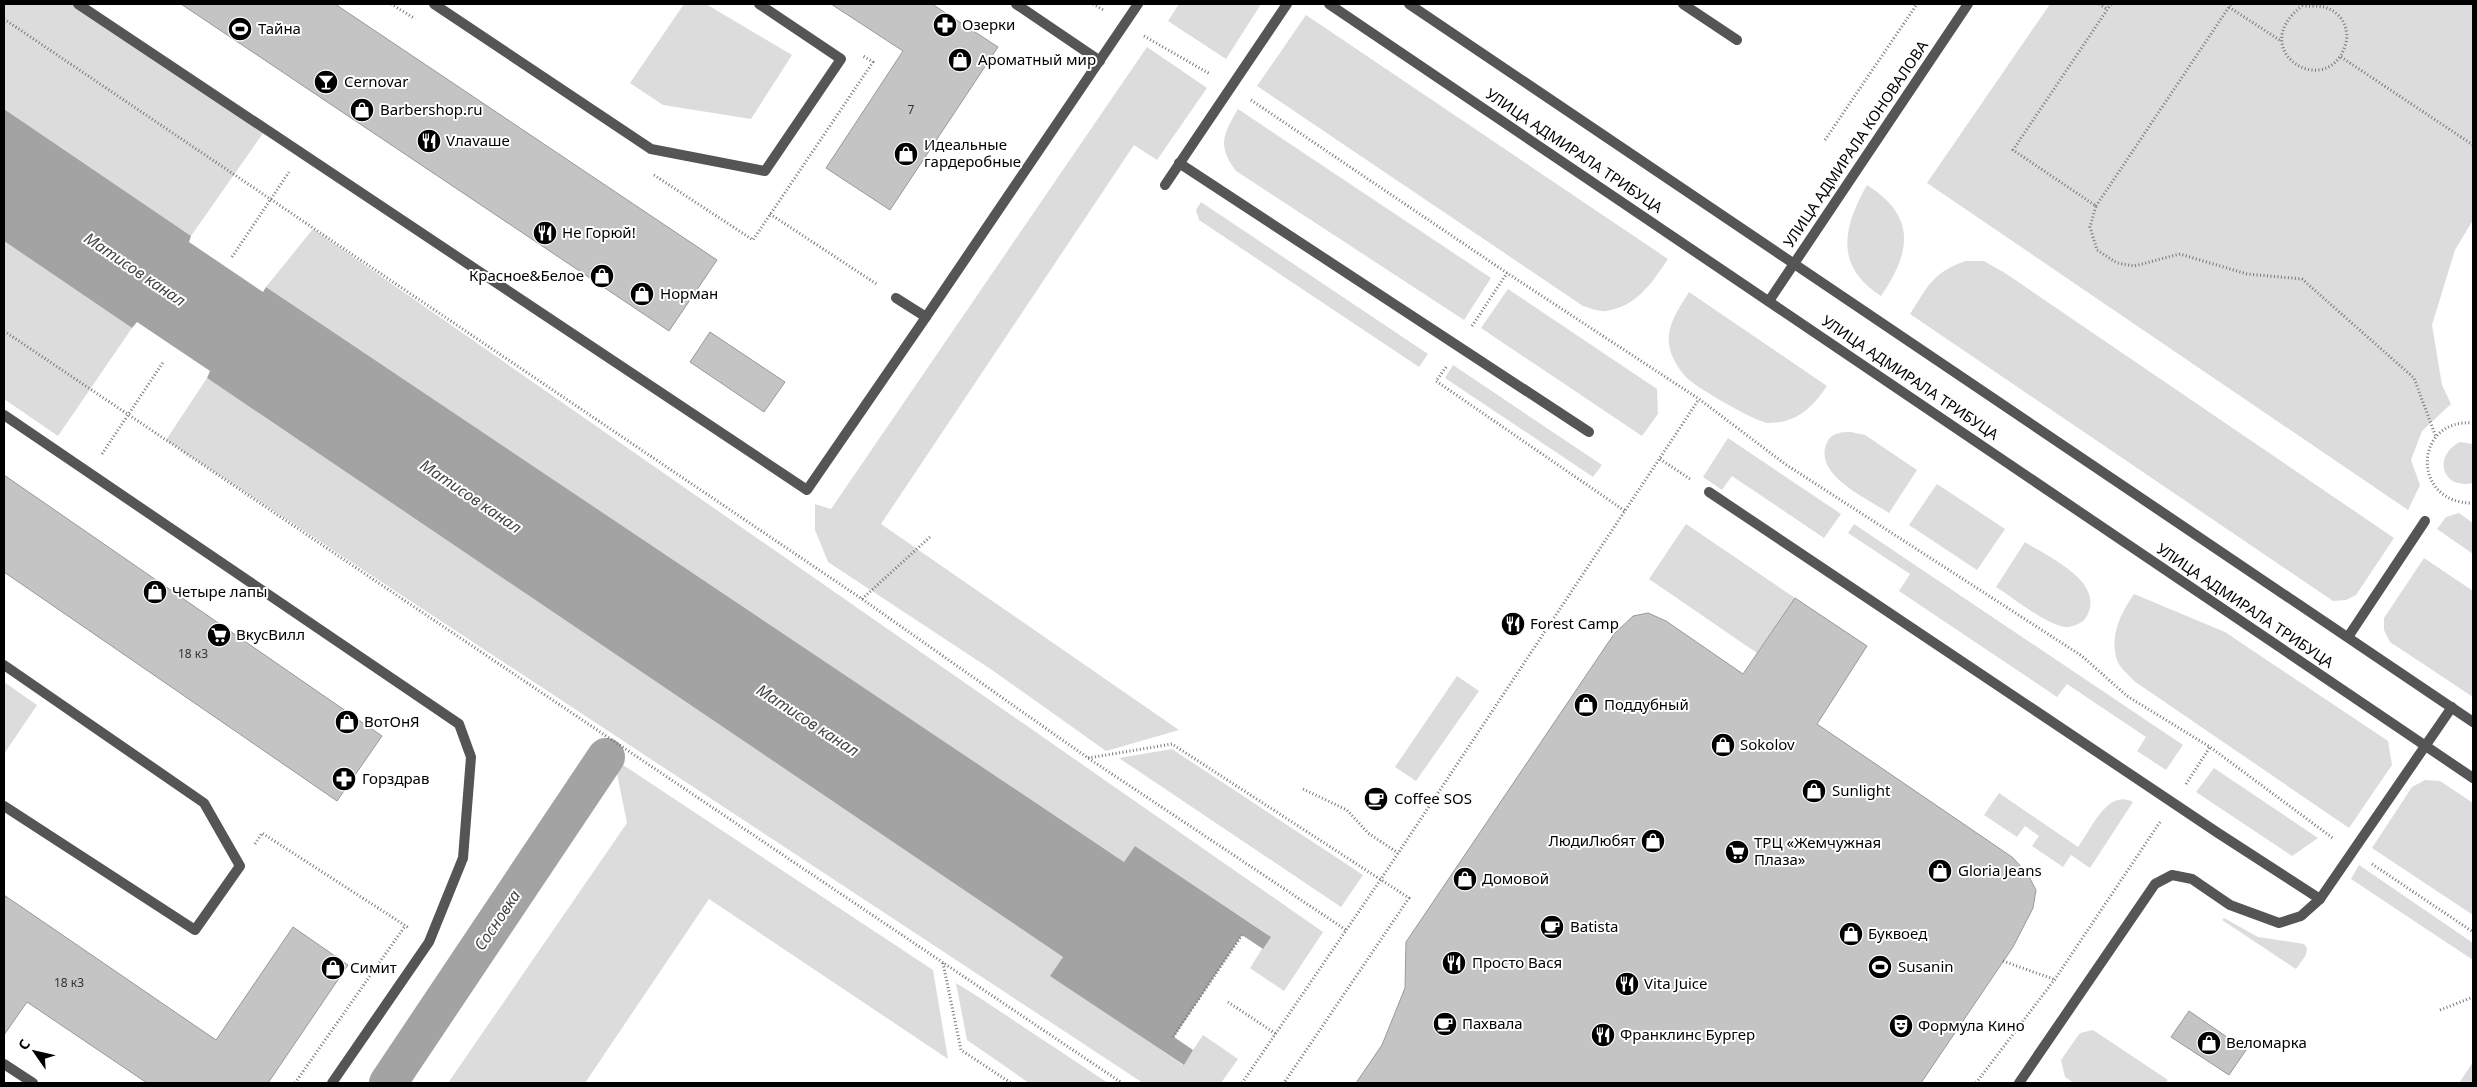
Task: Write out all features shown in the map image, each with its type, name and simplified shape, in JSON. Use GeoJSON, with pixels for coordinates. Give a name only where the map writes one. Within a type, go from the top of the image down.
{"type":"FeatureCollection","features":[{"type":"Feature","properties":{"kind":"street"},"geometry":{"type":"LineString","coordinates":[[78,4],[807,490],[1138,4]]}},
{"type":"Feature","properties":{"kind":"street"},"geometry":{"type":"LineString","coordinates":[[434,4],[651,149],[765,171],[841,59],[759,4]]}},
{"type":"Feature","properties":{"kind":"street"},"geometry":{"type":"LineString","coordinates":[[1016,4],[1100,61]]}},
{"type":"Feature","properties":{"kind":"street"},"geometry":{"type":"LineString","coordinates":[[1165,185],[1287,4]]}},
{"type":"Feature","properties":{"kind":"street","name":"УЛИЦА АДМИРАЛА ТРИБУЦА"},"geometry":{"type":"LineString","coordinates":[[1329,4],[2473,778]]}},
{"type":"Feature","properties":{"kind":"street","name":"УЛИЦА АДМИРАЛА ТРИБУЦА"},"geometry":{"type":"LineString","coordinates":[[1409,4],[2473,722]]}},
{"type":"Feature","properties":{"kind":"street"},"geometry":{"type":"LineString","coordinates":[[1683,4],[1737,40]]}},
{"type":"Feature","properties":{"kind":"street","name":"УЛИЦА АДМИРАЛА КОНОВАЛОВА"},"geometry":{"type":"LineString","coordinates":[[1768,301],[1968,4]]}},
{"type":"Feature","properties":{"kind":"street"},"geometry":{"type":"LineString","coordinates":[[1179,163],[1589,432]]}},
{"type":"Feature","properties":{"kind":"street"},"geometry":{"type":"LineString","coordinates":[[896,298],[926,317]]}},
{"type":"Feature","properties":{"kind":"street"},"geometry":{"type":"LineString","coordinates":[[4,415],[459,724],[471,757],[464,858],[429,942],[332,1083]]}},
{"type":"Feature","properties":{"kind":"street"},"geometry":{"type":"LineString","coordinates":[[1709,492],[2320,899]]}},
{"type":"Feature","properties":{"kind":"street"},"geometry":{"type":"LineString","coordinates":[[2348,637],[2425,521]]}},
{"type":"Feature","properties":{"kind":"street"},"geometry":{"type":"LineString","coordinates":[[4,666],[204,803],[240,866],[195,930],[4,806]]}},
{"type":"Feature","properties":{"kind":"street"},"geometry":{"type":"LineString","coordinates":[[2019,1083],[2155,884],[2172,875],[2192,879],[2230,905],[2278,923],[2301,916],[2320,899],[2452,707]]}},
{"type":"Feature","properties":{"kind":"street"},"geometry":{"type":"LineString","coordinates":[[4,1064],[33,1083]]}},
{"type":"Feature","properties":{"kind":"path"},"geometry":{"type":"LineString","coordinates":[[392,4],[416,20]]}},
{"type":"Feature","properties":{"kind":"path"},"geometry":{"type":"LineString","coordinates":[[1093,4],[1231,86],[1507,273],[1699,399],[1785,464],[2082,656],[2127,696],[2210,746],[2353,851],[2473,932]]}},
{"type":"Feature","properties":{"kind":"path"},"geometry":{"type":"LineString","coordinates":[[1825,140],[1917,4]]}},
{"type":"Feature","properties":{"kind":"path"},"geometry":{"type":"LineString","coordinates":[[2099,4],[2107,10]]}},
{"type":"Feature","properties":{"kind":"path"},"geometry":{"type":"LineString","coordinates":[[2096,206],[2013,150],[2111,4]]}},
{"type":"Feature","properties":{"kind":"path"},"geometry":{"type":"LineString","coordinates":[[2314,4],[2328,7],[2339,15],[2346,27],[2347,41],[2341,57],[2334,64],[2321,70],[2307,70],[2295,65],[2285,54],[2281,41],[2282,27],[2290,15],[2301,5],[2314,4]]}},
{"type":"Feature","properties":{"kind":"path"},"geometry":{"type":"LineString","coordinates":[[2281,41],[2230,5],[2096,206],[2090,227],[2097,250],[2117,263],[2134,266],[2180,254],[2247,274],[2302,279],[2414,378],[2436,437]]}},
{"type":"Feature","properties":{"kind":"path"},"geometry":{"type":"LineString","coordinates":[[4,19],[862,599],[1088,758],[1346,930]]}},
{"type":"Feature","properties":{"kind":"path"},"geometry":{"type":"LineString","coordinates":[[646,170],[752,240],[872,62],[857,51]]}},
{"type":"Feature","properties":{"kind":"path"},"geometry":{"type":"LineString","coordinates":[[2341,57],[2473,145]]}},
{"type":"Feature","properties":{"kind":"path"},"geometry":{"type":"LineString","coordinates":[[232,257],[302,153]]}},
{"type":"Feature","properties":{"kind":"path"},"geometry":{"type":"LineString","coordinates":[[770,214],[896,298]]}},
{"type":"Feature","properties":{"kind":"path"},"geometry":{"type":"LineString","coordinates":[[1473,325],[1507,273]]}},
{"type":"Feature","properties":{"kind":"path"},"geometry":{"type":"LineString","coordinates":[[4,331],[1122,1083]]}},
{"type":"Feature","properties":{"kind":"path"},"geometry":{"type":"LineString","coordinates":[[89,474],[164,361]]}},
{"type":"Feature","properties":{"kind":"path"},"geometry":{"type":"LineString","coordinates":[[1448,364],[1436,380],[1625,512]]}},
{"type":"Feature","properties":{"kind":"path"},"geometry":{"type":"LineString","coordinates":[[1242,1083],[1381,879],[1699,399]]}},
{"type":"Feature","properties":{"kind":"path"},"geometry":{"type":"LineString","coordinates":[[2473,423],[2463,422],[2448,427],[2436,437],[2428,451],[2427,467],[2432,482],[2442,494],[2456,502],[2473,503]]}},
{"type":"Feature","properties":{"kind":"path"},"geometry":{"type":"LineString","coordinates":[[1660,459],[1709,492]]}},
{"type":"Feature","properties":{"kind":"path"},"geometry":{"type":"LineString","coordinates":[[862,599],[930,536]]}},
{"type":"Feature","properties":{"kind":"path"},"geometry":{"type":"LineString","coordinates":[[1088,758],[1172,744],[1409,898],[1284,1083]]}},
{"type":"Feature","properties":{"kind":"path"},"geometry":{"type":"LineString","coordinates":[[1976,1083],[2055,979],[2210,746]]}},
{"type":"Feature","properties":{"kind":"path"},"geometry":{"type":"LineString","coordinates":[[1303,788],[1347,810],[1368,833],[1398,853]]}},
{"type":"Feature","properties":{"kind":"path"},"geometry":{"type":"LineString","coordinates":[[240,866],[262,833],[429,942]]}},
{"type":"Feature","properties":{"kind":"path"},"geometry":{"type":"LineString","coordinates":[[295,1083],[405,926]]}},
{"type":"Feature","properties":{"kind":"path"},"geometry":{"type":"LineString","coordinates":[[1173,1037],[1242,935]]}},
{"type":"Feature","properties":{"kind":"path"},"geometry":{"type":"LineString","coordinates":[[2003,961],[2055,979],[2078,995]]}},
{"type":"Feature","properties":{"kind":"path"},"geometry":{"type":"LineString","coordinates":[[942,962],[961,1050],[1010,1083]]}},
{"type":"Feature","properties":{"kind":"path"},"geometry":{"type":"LineString","coordinates":[[2440,1010],[2473,997]]}},
{"type":"Feature","properties":{"kind":"path"},"geometry":{"type":"LineString","coordinates":[[1228,1002],[1276,1034]]}},
{"type":"Feature","properties":{"kind":"shaded area"},"geometry":{"type":"Polygon","coordinates":[[[4,4],[78,4],[266,129],[191,236],[4,109],[4,4]]]}},
{"type":"Feature","properties":{"kind":"shaded area"},"geometry":{"type":"Polygon","coordinates":[[[684,4],[706,4],[792,55],[751,119],[663,105],[630,83],[684,4]]]}},
{"type":"Feature","properties":{"kind":"shaded area"},"geometry":{"type":"Polygon","coordinates":[[[1179,4],[1261,4],[1226,59],[1168,21],[1179,4]]]}},
{"type":"Feature","properties":{"kind":"shaded area"},"geometry":{"type":"Polygon","coordinates":[[[2050,4],[2473,4],[2473,220],[2455,250],[2432,325],[2442,385],[2451,404],[2422,431],[2411,460],[2420,485],[2408,510],[1927,183],[2050,4]]]}},
{"type":"Feature","properties":{"kind":"shaded area"},"geometry":{"type":"Polygon","coordinates":[[[1306,15],[1668,259],[1656,277],[1635,299],[1617,309],[1603,311],[1583,306],[1257,86],[1306,15]]]}},
{"type":"Feature","properties":{"kind":"shaded area"},"geometry":{"type":"Polygon","coordinates":[[[1147,47],[1207,88],[1157,160],[1134,145],[881,524],[1179,730],[1106,751],[992,670],[828,562],[815,530],[815,504],[831,509],[1147,47]]]}},
{"type":"Feature","properties":{"kind":"shaded area"},"geometry":{"type":"Polygon","coordinates":[[[1238,109],[1491,278],[1464,320],[1236,171],[1226,154],[1224,140],[1238,109]]]}},
{"type":"Feature","properties":{"kind":"shaded area"},"geometry":{"type":"Polygon","coordinates":[[[1867,185],[1883,197],[1894,210],[1901,223],[1904,236],[1903,250],[1898,265],[1881,296],[1866,284],[1856,272],[1850,259],[1847,245],[1852,216],[1867,185]]]}},
{"type":"Feature","properties":{"kind":"shaded area"},"geometry":{"type":"Polygon","coordinates":[[[1201,202],[1428,354],[1419,367],[1199,220],[1196,210],[1201,202]]]}},
{"type":"Feature","properties":{"kind":"shaded area"},"geometry":{"type":"Polygon","coordinates":[[[313,229],[1323,932],[1284,991],[1250,968],[1270,936],[1135,846],[1124,862],[266,287],[313,229]]]}},
{"type":"Feature","properties":{"kind":"shaded area"},"geometry":{"type":"Polygon","coordinates":[[[4,241],[132,328],[58,436],[4,399],[4,241]]]}},
{"type":"Feature","properties":{"kind":"shaded area"},"geometry":{"type":"Polygon","coordinates":[[[1966,261],[1984,261],[2005,273],[2394,538],[2356,595],[2346,600],[2333,601],[1910,314],[1932,281],[1946,270],[1966,261]]]}},
{"type":"Feature","properties":{"kind":"shaded area"},"geometry":{"type":"Polygon","coordinates":[[[1508,289],[1657,389],[1658,414],[1642,436],[1481,328],[1508,289]]]}},
{"type":"Feature","properties":{"kind":"shaded area"},"geometry":{"type":"Polygon","coordinates":[[[1689,292],[1827,386],[1816,401],[1803,413],[1795,417],[1768,423],[1739,410],[1690,381],[1675,362],[1669,346],[1670,328],[1689,292]]]}},
{"type":"Feature","properties":{"kind":"shaded area"},"geometry":{"type":"Polygon","coordinates":[[[1453,365],[1602,465],[1593,477],[1445,378],[1453,365]]]}},
{"type":"Feature","properties":{"kind":"shaded area"},"geometry":{"type":"Polygon","coordinates":[[[207,378],[1063,957],[1051,975],[1183,1065],[1203,1035],[1238,1059],[1221,1083],[1143,1083],[166,440],[207,378]]]}},
{"type":"Feature","properties":{"kind":"shaded area"},"geometry":{"type":"Polygon","coordinates":[[[1851,432],[1865,435],[1917,470],[1889,513],[1845,485],[1828,467],[1825,456],[1828,441],[1836,434],[1851,432]]]}},
{"type":"Feature","properties":{"kind":"shaded area"},"geometry":{"type":"Polygon","coordinates":[[[1728,438],[1841,514],[1824,538],[1732,476],[1722,490],[1703,477],[1728,438]]]}},
{"type":"Feature","properties":{"kind":"shaded area"},"geometry":{"type":"Polygon","coordinates":[[[2460,442],[2473,444],[2473,483],[2462,484],[2454,482],[2444,470],[2446,455],[2451,448],[2460,442]]]}},
{"type":"Feature","properties":{"kind":"shaded area"},"geometry":{"type":"Polygon","coordinates":[[[1937,484],[2005,529],[1977,570],[1909,525],[1937,484]]]}},
{"type":"Feature","properties":{"kind":"shaded area"},"geometry":{"type":"Polygon","coordinates":[[[2459,513],[2473,523],[2473,554],[2437,529],[2446,517],[2459,513]]]}},
{"type":"Feature","properties":{"kind":"shaded area"},"geometry":{"type":"Polygon","coordinates":[[[1686,524],[1795,598],[1757,653],[1649,579],[1686,524]]]}},
{"type":"Feature","properties":{"kind":"shaded area"},"geometry":{"type":"Polygon","coordinates":[[[1854,524],[2183,745],[2166,770],[2137,751],[2146,737],[2067,684],[2057,697],[1899,591],[1910,574],[1848,533],[1854,524]]]}},
{"type":"Feature","properties":{"kind":"shaded area"},"geometry":{"type":"Polygon","coordinates":[[[2025,542],[2060,563],[2083,583],[2089,594],[2090,606],[2085,619],[2081,622],[2067,627],[2057,625],[2039,616],[1996,587],[2025,542]]]}},
{"type":"Feature","properties":{"kind":"shaded area"},"geometry":{"type":"Polygon","coordinates":[[[2424,558],[2473,591],[2473,697],[2390,642],[2384,630],[2384,618],[2424,558]]]}},
{"type":"Feature","properties":{"kind":"shaded area"},"geometry":{"type":"Polygon","coordinates":[[[2134,594],[2225,632],[2388,741],[2392,765],[2349,828],[2134,681],[2124,671],[2117,660],[2114,642],[2115,634],[2121,617],[2134,594]]]}},
{"type":"Feature","properties":{"kind":"shaded area"},"geometry":{"type":"Polygon","coordinates":[[[1457,676],[1479,691],[1416,781],[1395,767],[1457,676]]]}},
{"type":"Feature","properties":{"kind":"shaded area"},"geometry":{"type":"Polygon","coordinates":[[[4,682],[37,705],[4,754],[4,682]]]}},
{"type":"Feature","properties":{"kind":"shaded area"},"geometry":{"type":"Polygon","coordinates":[[[1172,749],[1363,875],[1341,907],[1119,758],[1172,749]]]}},
{"type":"Feature","properties":{"kind":"shaded area"},"geometry":{"type":"Polygon","coordinates":[[[614,759],[933,970],[948,1059],[709,899],[585,1083],[448,1083],[627,823],[614,759]]]}},
{"type":"Feature","properties":{"kind":"shaded area"},"geometry":{"type":"Polygon","coordinates":[[[2214,768],[2318,838],[2292,856],[2196,792],[2214,768]]]}},
{"type":"Feature","properties":{"kind":"shaded area"},"geometry":{"type":"Polygon","coordinates":[[[2425,780],[2440,781],[2473,803],[2473,915],[2372,848],[2412,787],[2425,780]]]}},
{"type":"Feature","properties":{"kind":"shaded area"},"geometry":{"type":"Polygon","coordinates":[[[1999,793],[2078,847],[2094,822],[2108,806],[2115,801],[2124,799],[2133,802],[2090,868],[2071,855],[2063,867],[2032,846],[2039,836],[2025,826],[2017,837],[1984,815],[1999,793]]]}},
{"type":"Feature","properties":{"kind":"shaded area"},"geometry":{"type":"Polygon","coordinates":[[[2359,865],[2473,943],[2473,960],[2351,879],[2359,865]]]}},
{"type":"Feature","properties":{"kind":"shaded area"},"geometry":{"type":"Polygon","coordinates":[[[2224,918],[2258,937],[2304,944],[2307,948],[2306,955],[2296,969],[2222,920],[2224,918]]]}},
{"type":"Feature","properties":{"kind":"shaded area"},"geometry":{"type":"Polygon","coordinates":[[[956,983],[1108,1083],[1029,1083],[967,1040],[956,983]]]}},
{"type":"Feature","properties":{"kind":"shaded area"},"geometry":{"type":"Polygon","coordinates":[[[2093,1030],[2168,1080],[2165,1083],[2074,1083],[2065,1077],[2061,1060],[2080,1033],[2093,1030]]]}},
{"type":"Feature","properties":{"kind":"shaded area"},"geometry":{"type":"Polygon","coordinates":[[[2473,1062],[2473,1083],[2459,1083],[2473,1062]]]}},
{"type":"Feature","properties":{"kind":"water","name":"Матисов канал"},"geometry":{"type":"Polygon","coordinates":[[[4,109],[191,236],[189,242],[263,292],[266,287],[1124,862],[1135,846],[1271,937],[1263,949],[1242,935],[1174,1037],[1193,1050],[1184,1065],[1050,976],[1063,957],[207,378],[210,371],[137,322],[132,328],[4,241],[4,109]]]}},
{"type":"Feature","properties":{"kind":"building"},"geometry":{"type":"Polygon","coordinates":[[[181,4],[335,4],[717,260],[669,331],[181,4]]]}},
{"type":"Feature","properties":{"kind":"building"},"geometry":{"type":"Polygon","coordinates":[[[831,4],[932,4],[998,47],[890,210],[826,168],[903,51],[831,4]]]}},
{"type":"Feature","properties":{"kind":"building"},"geometry":{"type":"Polygon","coordinates":[[[710,332],[785,382],[764,412],[690,362],[710,332]]]}},
{"type":"Feature","properties":{"kind":"building"},"geometry":{"type":"Polygon","coordinates":[[[4,475],[382,736],[337,801],[4,572],[4,475]]]}},
{"type":"Feature","properties":{"kind":"building","name":"ТРЦ «Жемчужная Плаза»"},"geometry":{"type":"Polygon","coordinates":[[[1795,598],[1867,646],[1817,724],[2012,857],[2027,873],[2036,890],[2033,908],[2013,947],[1921,1083],[1356,1083],[1382,1045],[1405,988],[1406,942],[1614,634],[1633,616],[1648,613],[1666,621],[1743,674],[1795,598]]]}},
{"type":"Feature","properties":{"kind":"building"},"geometry":{"type":"Polygon","coordinates":[[[4,895],[216,1040],[293,927],[348,965],[268,1083],[147,1083],[27,1002],[4,1035],[4,895]]]}},
{"type":"Feature","properties":{"kind":"building","name":"Веломарка"},"geometry":{"type":"Polygon","coordinates":[[[2189,1011],[2246,1050],[2229,1075],[2171,1037],[2189,1011]]]}},
{"type":"Feature","properties":{"kind":"waterway","name":"Сосновка"},"geometry":{"type":"LineString","coordinates":[[388,1083],[606,757]]}},
{"type":"Feature","properties":{"kind":"place","name":"Озерки"},"geometry":{"type":"Point","coordinates":[945,25]}},
{"type":"Feature","properties":{"kind":"place","name":"Тайна"},"geometry":{"type":"Point","coordinates":[240,29]}},
{"type":"Feature","properties":{"kind":"place","name":"Ароматный мир"},"geometry":{"type":"Point","coordinates":[960,60]}},
{"type":"Feature","properties":{"kind":"place","name":"Cernovar"},"geometry":{"type":"Point","coordinates":[326,82]}},
{"type":"Feature","properties":{"kind":"place","name":"Barbershop.ru"},"geometry":{"type":"Point","coordinates":[362,110]}},
{"type":"Feature","properties":{"kind":"place","name":"Vлаvаше"},"geometry":{"type":"Point","coordinates":[429,141]}},
{"type":"Feature","properties":{"kind":"place","name":"Идеальные гардеробные"},"geometry":{"type":"Point","coordinates":[906,154]}},
{"type":"Feature","properties":{"kind":"place","name":"Не Горюй!"},"geometry":{"type":"Point","coordinates":[545,233]}},
{"type":"Feature","properties":{"kind":"place","name":"Красное&Белое"},"geometry":{"type":"Point","coordinates":[602,276]}},
{"type":"Feature","properties":{"kind":"place","name":"Норман"},"geometry":{"type":"Point","coordinates":[642,294]}},
{"type":"Feature","properties":{"kind":"place","name":"Четыре лапы"},"geometry":{"type":"Point","coordinates":[155,592]}},
{"type":"Feature","properties":{"kind":"place","name":"Forest Camp"},"geometry":{"type":"Point","coordinates":[1513,624]}},
{"type":"Feature","properties":{"kind":"place","name":"ВкусВилл"},"geometry":{"type":"Point","coordinates":[219,635]}},
{"type":"Feature","properties":{"kind":"place","name":"Поддубный"},"geometry":{"type":"Point","coordinates":[1586,705]}},
{"type":"Feature","properties":{"kind":"place","name":"ВотОнЯ"},"geometry":{"type":"Point","coordinates":[347,722]}},
{"type":"Feature","properties":{"kind":"place","name":"Sokolov"},"geometry":{"type":"Point","coordinates":[1723,745]}},
{"type":"Feature","properties":{"kind":"place","name":"Горздрав"},"geometry":{"type":"Point","coordinates":[344,779]}},
{"type":"Feature","properties":{"kind":"place","name":"Sunlight"},"geometry":{"type":"Point","coordinates":[1814,791]}},
{"type":"Feature","properties":{"kind":"place","name":"Coffee SOS"},"geometry":{"type":"Point","coordinates":[1376,799]}},
{"type":"Feature","properties":{"kind":"place","name":"ЛюдиЛюбят"},"geometry":{"type":"Point","coordinates":[1653,841]}},
{"type":"Feature","properties":{"kind":"place","name":"ТРЦ «Жемчужная Плаза»"},"geometry":{"type":"Point","coordinates":[1737,852]}},
{"type":"Feature","properties":{"kind":"place","name":"Gloria Jeans"},"geometry":{"type":"Point","coordinates":[1940,871]}},
{"type":"Feature","properties":{"kind":"place","name":"Домовой"},"geometry":{"type":"Point","coordinates":[1465,879]}},
{"type":"Feature","properties":{"kind":"place","name":"Batista"},"geometry":{"type":"Point","coordinates":[1552,927]}},
{"type":"Feature","properties":{"kind":"place","name":"Буквоед"},"geometry":{"type":"Point","coordinates":[1851,934]}},
{"type":"Feature","properties":{"kind":"place","name":"Просто Вася"},"geometry":{"type":"Point","coordinates":[1454,963]}},
{"type":"Feature","properties":{"kind":"place","name":"Susanin"},"geometry":{"type":"Point","coordinates":[1880,967]}},
{"type":"Feature","properties":{"kind":"place","name":"Симит"},"geometry":{"type":"Point","coordinates":[333,968]}},
{"type":"Feature","properties":{"kind":"place","name":"Vita Juice"},"geometry":{"type":"Point","coordinates":[1627,984]}},
{"type":"Feature","properties":{"kind":"place","name":"Пахвала"},"geometry":{"type":"Point","coordinates":[1445,1024]}},
{"type":"Feature","properties":{"kind":"place","name":"Формула Кино"},"geometry":{"type":"Point","coordinates":[1901,1026]}},
{"type":"Feature","properties":{"kind":"place","name":"Франклинс Бургер"},"geometry":{"type":"Point","coordinates":[1603,1035]}},
{"type":"Feature","properties":{"kind":"place","name":"Веломарка"},"geometry":{"type":"Point","coordinates":[2209,1043]}}]}
